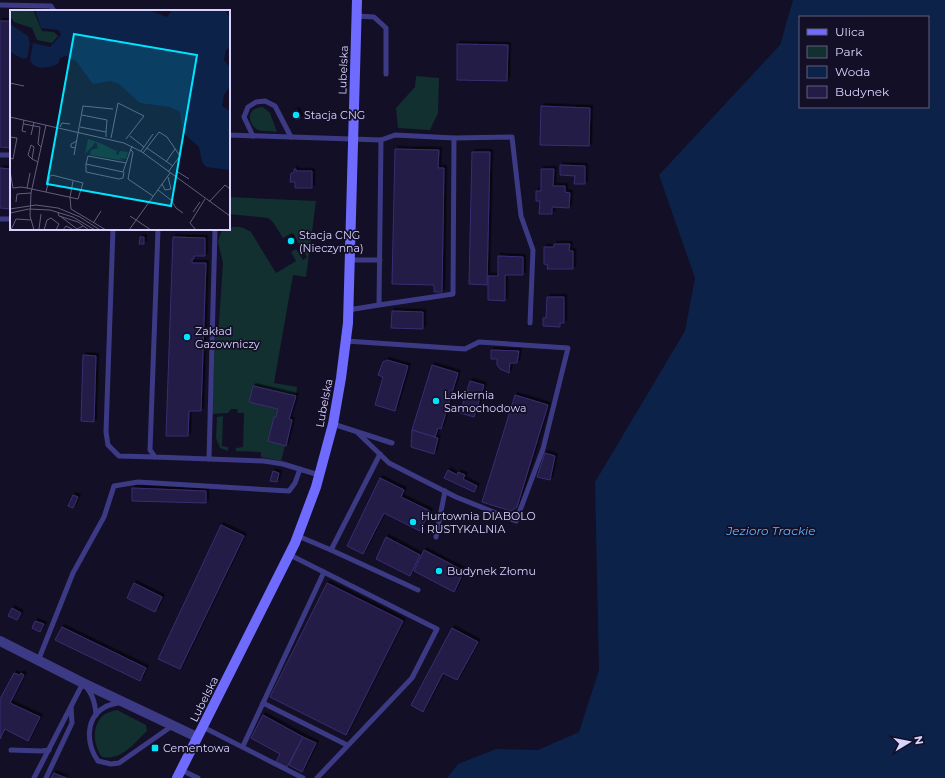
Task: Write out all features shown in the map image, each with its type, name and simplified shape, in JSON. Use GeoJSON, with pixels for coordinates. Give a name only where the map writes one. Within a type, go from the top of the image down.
{"type":"FeatureCollection","features":[{"type":"Feature","properties":{"kind":"street","name":"Lubelska"},"geometry":{"type":"LineString","coordinates":[[179,774],[290,555],[319,475],[333,424],[346,341],[348,310],[357,0]]}},
{"type":"Feature","properties":{"kind":"street"},"geometry":{"type":"LineString","coordinates":[[0,641],[83,683],[198,737]]}},
{"type":"Feature","properties":{"kind":"lane"},"geometry":{"type":"LineString","coordinates":[[0,5],[51,6],[53,10]]}},
{"type":"Feature","properties":{"kind":"lane"},"geometry":{"type":"LineString","coordinates":[[357,16],[374,17],[386,28],[386,74]]}},
{"type":"Feature","properties":{"kind":"lane"},"geometry":{"type":"LineString","coordinates":[[253,136],[244,117],[248,107],[256,102],[265,101],[275,106],[291,137]]}},
{"type":"Feature","properties":{"kind":"lane"},"geometry":{"type":"LineString","coordinates":[[230,135],[380,140],[395,135],[454,138],[512,137],[520,216],[533,250],[530,323]]}},
{"type":"Feature","properties":{"kind":"lane"},"geometry":{"type":"LineString","coordinates":[[348,310],[453,294],[454,138]]}},
{"type":"Feature","properties":{"kind":"lane"},"geometry":{"type":"LineString","coordinates":[[379,305],[380,140]]}},
{"type":"Feature","properties":{"kind":"lane"},"geometry":{"type":"LineString","coordinates":[[113,230],[106,432],[108,445],[119,456],[264,461],[319,475]]}},
{"type":"Feature","properties":{"kind":"lane"},"geometry":{"type":"LineString","coordinates":[[155,457],[150,450],[149,443],[158,230]]}},
{"type":"Feature","properties":{"kind":"lane"},"geometry":{"type":"LineString","coordinates":[[209,459],[215,230]]}},
{"type":"Feature","properties":{"kind":"lane"},"geometry":{"type":"LineString","coordinates":[[350,260],[380,260]]}},
{"type":"Feature","properties":{"kind":"lane"},"geometry":{"type":"LineString","coordinates":[[346,341],[465,349],[479,342],[568,348],[543,449],[516,521],[445,492],[390,462],[358,433]]}},
{"type":"Feature","properties":{"kind":"lane"},"geometry":{"type":"LineString","coordinates":[[333,424],[358,433],[392,442]]}},
{"type":"Feature","properties":{"kind":"lane"},"geometry":{"type":"LineString","coordinates":[[331,550],[380,454]]}},
{"type":"Feature","properties":{"kind":"lane"},"geometry":{"type":"LineString","coordinates":[[38,661],[73,573],[104,517],[114,486],[138,482],[289,491],[295,483],[300,469]]}},
{"type":"Feature","properties":{"kind":"lane"},"geometry":{"type":"LineString","coordinates":[[436,537],[445,492]]}},
{"type":"Feature","properties":{"kind":"lane"},"geometry":{"type":"LineString","coordinates":[[298,536],[418,590]]}},
{"type":"Feature","properties":{"kind":"lane"},"geometry":{"type":"LineString","coordinates":[[290,555],[437,629],[412,678],[317,778]]}},
{"type":"Feature","properties":{"kind":"lane"},"geometry":{"type":"LineString","coordinates":[[243,746],[324,572]]}},
{"type":"Feature","properties":{"kind":"lane"},"geometry":{"type":"LineString","coordinates":[[34,778],[83,683],[91,692],[95,704],[96,714]]}},
{"type":"Feature","properties":{"kind":"lane"},"geometry":{"type":"LineString","coordinates":[[123,702],[106,706],[96,714],[89,728],[91,751],[98,761],[111,764],[119,763],[173,725]]}},
{"type":"Feature","properties":{"kind":"lane"},"geometry":{"type":"LineString","coordinates":[[263,703],[347,746]]}},
{"type":"Feature","properties":{"kind":"lane"},"geometry":{"type":"LineString","coordinates":[[46,778],[72,723],[70,706]]}},
{"type":"Feature","properties":{"kind":"lane"},"geometry":{"type":"LineString","coordinates":[[203,727],[243,746],[303,778]]}},
{"type":"Feature","properties":{"kind":"lane"},"geometry":{"type":"LineString","coordinates":[[11,750],[42,752],[49,750]]}},
{"type":"Feature","properties":{"kind":"lane"},"geometry":{"type":"LineString","coordinates":[[179,774],[198,778]]}},
{"type":"Feature","properties":{"kind":"green space"},"geometry":{"type":"Polygon","coordinates":[[[416,76],[439,78],[438,113],[430,130],[398,128],[396,108],[415,87],[416,76]]]}},
{"type":"Feature","properties":{"kind":"green space"},"geometry":{"type":"Polygon","coordinates":[[[263,107],[270,113],[277,132],[258,130],[251,123],[251,112],[263,107]]]}},
{"type":"Feature","properties":{"kind":"green space"},"geometry":{"type":"Polygon","coordinates":[[[230,197],[316,201],[306,277],[293,275],[274,383],[297,387],[296,396],[253,386],[250,402],[278,409],[269,441],[285,446],[281,461],[261,457],[261,452],[236,451],[236,448],[243,447],[244,413],[238,413],[237,409],[231,409],[228,413],[212,414],[215,337],[218,337],[223,263],[218,242],[221,232],[235,227],[247,229],[251,232],[276,273],[296,261],[291,252],[296,249],[303,260],[307,257],[292,233],[283,238],[273,222],[268,218],[230,214],[230,197]]]}},
{"type":"Feature","properties":{"kind":"green space"},"geometry":{"type":"Polygon","coordinates":[[[223,416],[222,446],[228,447],[228,451],[220,448],[216,438],[217,417],[223,416]]]}},
{"type":"Feature","properties":{"kind":"green space"},"geometry":{"type":"Polygon","coordinates":[[[117,710],[146,725],[147,731],[122,754],[109,758],[102,757],[95,741],[97,723],[105,714],[117,710]]]}},
{"type":"Feature","properties":{"kind":"water","name":"Jezioro Trackie"},"geometry":{"type":"Polygon","coordinates":[[[793,0],[945,0],[945,778],[447,778],[458,764],[496,749],[538,750],[579,732],[599,670],[595,482],[685,331],[695,278],[659,175],[780,45],[793,0]]]}},
{"type":"Feature","properties":{"kind":"building"},"geometry":{"type":"Polygon","coordinates":[[[0,21],[10,21],[10,148],[0,147],[0,21]]]}},
{"type":"Feature","properties":{"kind":"building"},"geometry":{"type":"Polygon","coordinates":[[[457,44],[508,45],[507,81],[457,80],[457,44]]]}},
{"type":"Feature","properties":{"kind":"building"},"geometry":{"type":"Polygon","coordinates":[[[541,106],[590,108],[589,146],[540,145],[541,106]]]}},
{"type":"Feature","properties":{"kind":"building","name":"Stacja CNG"},"geometry":{"type":"Polygon","coordinates":[[[297,110],[300,118],[296,120],[293,112],[297,110]]]}},
{"type":"Feature","properties":{"kind":"building"},"geometry":{"type":"Polygon","coordinates":[[[395,149],[439,150],[438,168],[444,168],[442,292],[434,292],[434,285],[392,284],[395,149]]]}},
{"type":"Feature","properties":{"kind":"building"},"geometry":{"type":"Polygon","coordinates":[[[472,152],[490,152],[487,285],[469,284],[472,152]]]}},
{"type":"Feature","properties":{"kind":"building"},"geometry":{"type":"Polygon","coordinates":[[[560,165],[585,166],[585,184],[574,184],[575,176],[560,175],[560,165]]]}},
{"type":"Feature","properties":{"kind":"building"},"geometry":{"type":"Polygon","coordinates":[[[0,168],[10,169],[10,209],[0,208],[0,168]]]}},
{"type":"Feature","properties":{"kind":"building"},"geometry":{"type":"Polygon","coordinates":[[[294,169],[296,169],[296,171],[312,171],[312,188],[295,188],[295,182],[290,182],[291,173],[294,173],[294,169]]]}},
{"type":"Feature","properties":{"kind":"building"},"geometry":{"type":"Polygon","coordinates":[[[541,169],[554,169],[553,186],[565,186],[565,192],[570,193],[569,208],[552,207],[552,214],[539,214],[540,201],[536,201],[536,191],[541,191],[541,169]]]}},
{"type":"Feature","properties":{"kind":"building"},"geometry":{"type":"Polygon","coordinates":[[[140,237],[144,237],[144,244],[139,244],[140,237]]]}},
{"type":"Feature","properties":{"kind":"building","name":"Zakład Gazowniczy"},"geometry":{"type":"Polygon","coordinates":[[[173,237],[205,238],[205,256],[194,256],[194,259],[192,259],[192,263],[206,263],[201,411],[189,411],[188,436],[166,436],[173,237]]]}},
{"type":"Feature","properties":{"kind":"building","name":"Stacja CNG (Nieczynna)"},"geometry":{"type":"Polygon","coordinates":[[[291,237],[294,243],[291,245],[287,240],[291,237]]]}},
{"type":"Feature","properties":{"kind":"building"},"geometry":{"type":"Polygon","coordinates":[[[554,244],[570,244],[569,251],[573,251],[573,269],[547,269],[548,265],[544,264],[544,247],[554,247],[554,244]]]}},
{"type":"Feature","properties":{"kind":"building"},"geometry":{"type":"Polygon","coordinates":[[[498,256],[523,257],[523,275],[505,275],[505,301],[488,300],[488,276],[498,276],[498,256]]]}},
{"type":"Feature","properties":{"kind":"building"},"geometry":{"type":"Polygon","coordinates":[[[547,297],[564,297],[564,323],[560,323],[560,327],[543,326],[543,318],[546,318],[547,297]]]}},
{"type":"Feature","properties":{"kind":"building"},"geometry":{"type":"Polygon","coordinates":[[[392,311],[423,312],[423,329],[391,328],[392,311]]]}},
{"type":"Feature","properties":{"kind":"building"},"geometry":{"type":"Polygon","coordinates":[[[491,350],[519,351],[517,363],[510,363],[509,373],[500,369],[497,365],[497,359],[491,359],[491,350]]]}},
{"type":"Feature","properties":{"kind":"building"},"geometry":{"type":"Polygon","coordinates":[[[83,355],[96,356],[94,422],[81,421],[83,355]]]}},
{"type":"Feature","properties":{"kind":"building"},"geometry":{"type":"Polygon","coordinates":[[[387,360],[408,366],[395,411],[375,405],[383,377],[378,375],[383,362],[387,360]]]}},
{"type":"Feature","properties":{"kind":"building","name":"Lakiernia Samochodowa"},"geometry":{"type":"Polygon","coordinates":[[[432,365],[458,373],[441,429],[438,428],[435,437],[412,430],[432,365]]]}},
{"type":"Feature","properties":{"kind":"building"},"geometry":{"type":"Polygon","coordinates":[[[470,381],[484,385],[474,417],[460,413],[470,381]]]}},
{"type":"Feature","properties":{"kind":"building"},"geometry":{"type":"Polygon","coordinates":[[[253,386],[296,396],[289,419],[292,420],[286,446],[268,441],[274,417],[276,417],[278,409],[249,402],[253,386]]]}},
{"type":"Feature","properties":{"kind":"building"},"geometry":{"type":"Polygon","coordinates":[[[515,395],[548,405],[517,507],[511,511],[482,502],[515,395]]]}},
{"type":"Feature","properties":{"kind":"building"},"geometry":{"type":"Polygon","coordinates":[[[412,430],[438,438],[434,454],[411,447],[412,430]]]}},
{"type":"Feature","properties":{"kind":"building"},"geometry":{"type":"Polygon","coordinates":[[[545,453],[555,456],[550,480],[537,477],[545,453]]]}},
{"type":"Feature","properties":{"kind":"building"},"geometry":{"type":"Polygon","coordinates":[[[448,470],[457,475],[458,472],[465,475],[463,479],[477,486],[474,492],[444,478],[448,470]]]}},
{"type":"Feature","properties":{"kind":"building"},"geometry":{"type":"Polygon","coordinates":[[[273,471],[279,473],[277,482],[270,481],[273,471]]]}},
{"type":"Feature","properties":{"kind":"building","name":"Hurtownia DIABOLO i RUSTYKALNIA"},"geometry":{"type":"Polygon","coordinates":[[[380,478],[404,490],[401,497],[430,511],[420,531],[384,513],[363,554],[347,546],[380,478]]]}},
{"type":"Feature","properties":{"kind":"building"},"geometry":{"type":"Polygon","coordinates":[[[132,488],[206,491],[206,503],[132,501],[132,488]]]}},
{"type":"Feature","properties":{"kind":"building"},"geometry":{"type":"Polygon","coordinates":[[[73,495],[78,497],[73,508],[68,506],[73,495]]]}},
{"type":"Feature","properties":{"kind":"building"},"geometry":{"type":"Polygon","coordinates":[[[221,525],[244,536],[180,669],[158,659],[221,525]]]}},
{"type":"Feature","properties":{"kind":"building"},"geometry":{"type":"Polygon","coordinates":[[[386,537],[420,555],[410,576],[376,559],[386,537]]]}},
{"type":"Feature","properties":{"kind":"building","name":"Budynek Złomu"},"geometry":{"type":"Polygon","coordinates":[[[424,550],[464,571],[454,592],[414,571],[424,550]]]}},
{"type":"Feature","properties":{"kind":"building"},"geometry":{"type":"Polygon","coordinates":[[[134,583],[162,597],[155,612],[127,598],[134,583]]]}},
{"type":"Feature","properties":{"kind":"building"},"geometry":{"type":"Polygon","coordinates":[[[327,583],[403,621],[346,735],[270,697],[327,583]]]}},
{"type":"Feature","properties":{"kind":"building"},"geometry":{"type":"Polygon","coordinates":[[[12,608],[21,613],[17,620],[8,616],[12,608]]]}},
{"type":"Feature","properties":{"kind":"building"},"geometry":{"type":"Polygon","coordinates":[[[35,621],[44,624],[40,632],[32,628],[35,621]]]}},
{"type":"Feature","properties":{"kind":"building"},"geometry":{"type":"Polygon","coordinates":[[[62,627],[146,668],[140,681],[55,640],[62,627]]]}},
{"type":"Feature","properties":{"kind":"building"},"geometry":{"type":"Polygon","coordinates":[[[452,628],[478,642],[457,680],[443,673],[423,712],[411,705],[452,628]]]}},
{"type":"Feature","properties":{"kind":"building"},"geometry":{"type":"Polygon","coordinates":[[[14,673],[19,675],[21,673],[24,675],[10,703],[40,717],[28,741],[5,729],[0,739],[0,699],[14,673]]]}},
{"type":"Feature","properties":{"kind":"building"},"geometry":{"type":"Polygon","coordinates":[[[263,715],[303,737],[287,767],[276,762],[280,754],[251,738],[263,715]]]}},
{"type":"Feature","properties":{"kind":"building"},"geometry":{"type":"Polygon","coordinates":[[[303,737],[316,743],[302,772],[289,765],[303,737]]]}},
{"type":"Feature","properties":{"kind":"building"},"geometry":{"type":"Polygon","coordinates":[[[54,773],[56,774],[66,778],[51,778],[54,773]]]}},
{"type":"Feature","properties":{"kind":"place","name":"Stacja CNG"},"geometry":{"type":"Point","coordinates":[296,115]}},
{"type":"Feature","properties":{"kind":"place","name":"Stacja CNG (Nieczynna)"},"geometry":{"type":"Point","coordinates":[291,241]}},
{"type":"Feature","properties":{"kind":"place","name":"Zakład Gazowniczy"},"geometry":{"type":"Point","coordinates":[187,337]}},
{"type":"Feature","properties":{"kind":"place","name":"Lakiernia Samochodowa"},"geometry":{"type":"Point","coordinates":[436,401]}},
{"type":"Feature","properties":{"kind":"place","name":"Hurtownia DIABOLO i RUSTYKALNIA"},"geometry":{"type":"Point","coordinates":[413,522]}},
{"type":"Feature","properties":{"kind":"place","name":"Budynek Złomu"},"geometry":{"type":"Point","coordinates":[439,571]}},
{"type":"Feature","properties":{"kind":"place","name":"Cementowa"},"geometry":{"type":"Point","coordinates":[155,748]}}]}
